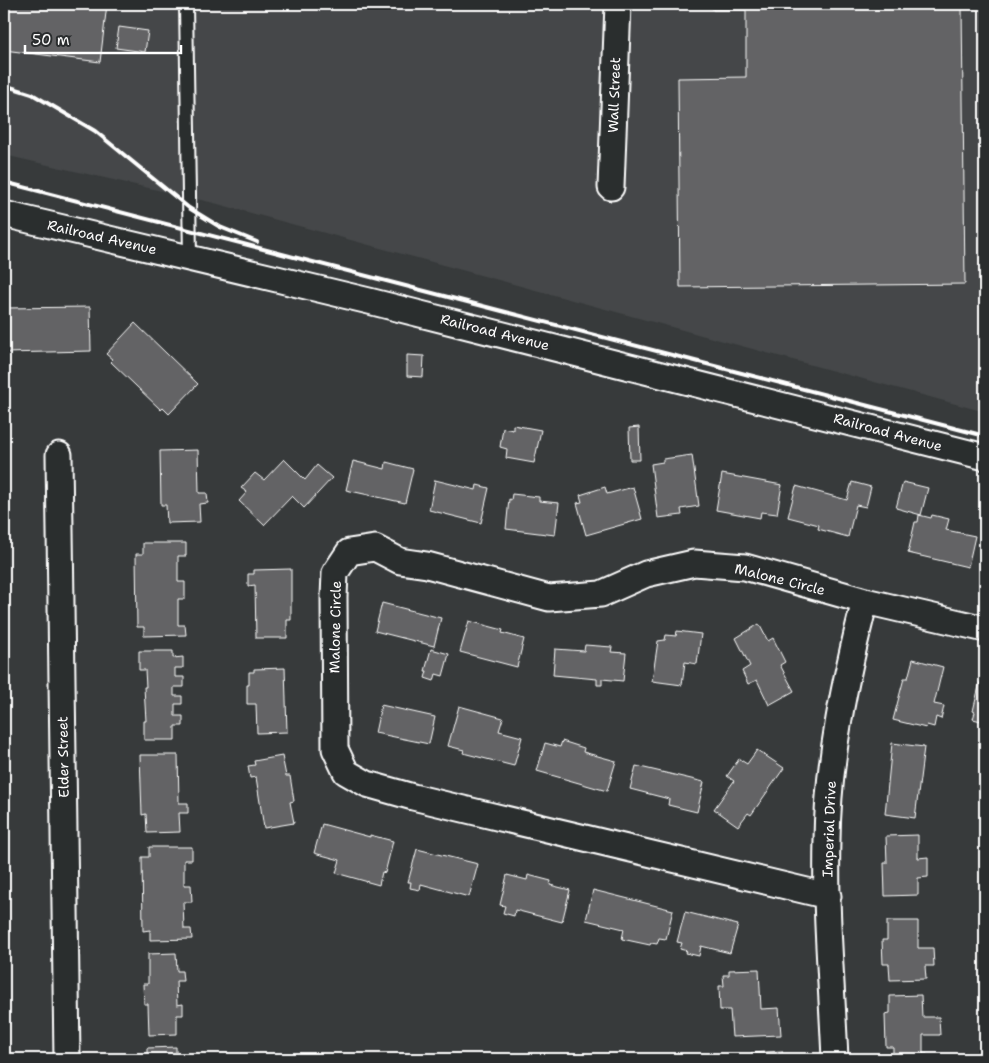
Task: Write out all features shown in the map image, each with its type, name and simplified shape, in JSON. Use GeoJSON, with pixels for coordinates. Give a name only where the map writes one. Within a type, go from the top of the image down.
{"type":"FeatureCollection","features":[{"type":"Feature","properties":{"kind":"street","name":"Wall Street"},"geometry":{"type":"LineString","coordinates":[[610,187],[618,4]]}},
{"type":"Feature","properties":{"kind":"street","name":"Railroad Avenue"},"geometry":{"type":"LineString","coordinates":[[4,214],[378,303],[985,457]]}},
{"type":"Feature","properties":{"kind":"street","name":"Elder Street"},"geometry":{"type":"LineString","coordinates":[[59,455],[67,1059]]}},
{"type":"Feature","properties":{"kind":"street","name":"Malone Circle"},"geometry":{"type":"LineString","coordinates":[[828,896],[413,797],[366,784],[346,772],[334,749],[335,573],[349,552],[375,548],[400,561],[427,565],[549,598],[600,594],[646,574],[694,563],[745,568],[865,601],[985,629]]}},
{"type":"Feature","properties":{"kind":"street","name":"Imperial Drive"},"geometry":{"type":"LineString","coordinates":[[835,1059],[827,839],[832,762],[851,657],[865,601]]}},
{"type":"Feature","properties":{"kind":"lane"},"geometry":{"type":"LineString","coordinates":[[186,4],[190,258]]}},
{"type":"Feature","properties":{"kind":"shaded area"},"geometry":{"type":"Polygon","coordinates":[[[4,4],[985,4],[985,412],[214,203],[4,155],[4,4]]]}},
{"type":"Feature","properties":{"kind":"building"},"geometry":{"type":"Polygon","coordinates":[[[4,4],[107,4],[100,62],[4,50],[4,4]]]}},
{"type":"Feature","properties":{"kind":"building"},"geometry":{"type":"Polygon","coordinates":[[[713,4],[945,4],[946,7],[962,7],[965,284],[680,287],[678,78],[746,77],[746,10],[713,10],[713,4]]]}},
{"type":"Feature","properties":{"kind":"building"},"geometry":{"type":"Polygon","coordinates":[[[119,27],[148,31],[145,52],[116,48],[119,27]]]}},
{"type":"Feature","properties":{"kind":"building"},"geometry":{"type":"Polygon","coordinates":[[[90,307],[91,351],[4,353],[4,308],[90,307]]]}},
{"type":"Feature","properties":{"kind":"building"},"geometry":{"type":"Polygon","coordinates":[[[135,323],[198,384],[169,414],[163,408],[161,410],[111,362],[113,360],[106,354],[135,323]]]}},
{"type":"Feature","properties":{"kind":"building"},"geometry":{"type":"Polygon","coordinates":[[[407,355],[424,356],[423,377],[407,376],[407,355]]]}},
{"type":"Feature","properties":{"kind":"building"},"geometry":{"type":"Polygon","coordinates":[[[513,425],[541,430],[534,463],[506,458],[507,449],[500,447],[503,428],[513,430],[513,425]]]}},
{"type":"Feature","properties":{"kind":"building"},"geometry":{"type":"Polygon","coordinates":[[[639,427],[640,460],[630,460],[629,428],[639,427]]]}},
{"type":"Feature","properties":{"kind":"building"},"geometry":{"type":"Polygon","coordinates":[[[198,450],[199,493],[207,493],[208,503],[199,504],[200,522],[167,523],[166,505],[161,505],[160,451],[198,450]]]}},
{"type":"Feature","properties":{"kind":"building"},"geometry":{"type":"Polygon","coordinates":[[[692,455],[699,506],[681,509],[682,515],[658,518],[651,464],[663,462],[663,459],[692,455]]]}},
{"type":"Feature","properties":{"kind":"building"},"geometry":{"type":"Polygon","coordinates":[[[284,459],[305,480],[317,465],[332,478],[304,508],[292,496],[264,525],[239,501],[247,492],[241,488],[255,473],[264,480],[284,459]]]}},
{"type":"Feature","properties":{"kind":"building"},"geometry":{"type":"Polygon","coordinates":[[[353,461],[385,469],[386,462],[413,469],[405,503],[346,490],[353,461]]]}},
{"type":"Feature","properties":{"kind":"building"},"geometry":{"type":"Polygon","coordinates":[[[722,474],[782,485],[777,514],[761,512],[760,518],[716,510],[722,474]]]}},
{"type":"Feature","properties":{"kind":"building"},"geometry":{"type":"Polygon","coordinates":[[[435,480],[476,490],[477,485],[489,488],[481,523],[429,510],[435,480]]]}},
{"type":"Feature","properties":{"kind":"building"},"geometry":{"type":"Polygon","coordinates":[[[852,482],[871,487],[866,507],[856,505],[848,537],[818,529],[819,525],[788,517],[796,486],[847,500],[852,482]]]}},
{"type":"Feature","properties":{"kind":"building"},"geometry":{"type":"Polygon","coordinates":[[[903,482],[928,488],[921,515],[896,508],[903,482]]]}},
{"type":"Feature","properties":{"kind":"building"},"geometry":{"type":"Polygon","coordinates":[[[605,487],[607,494],[633,487],[642,519],[586,535],[577,503],[582,502],[580,495],[605,487]]]}},
{"type":"Feature","properties":{"kind":"building"},"geometry":{"type":"Polygon","coordinates":[[[512,494],[539,497],[539,501],[559,503],[555,535],[506,529],[509,499],[511,500],[512,494]]]}},
{"type":"Feature","properties":{"kind":"building"},"geometry":{"type":"Polygon","coordinates":[[[919,515],[931,518],[932,515],[949,519],[946,530],[975,536],[968,567],[908,553],[915,522],[918,522],[919,515]]]}},
{"type":"Feature","properties":{"kind":"building"},"geometry":{"type":"Polygon","coordinates":[[[143,543],[186,543],[186,556],[178,556],[178,582],[185,582],[185,599],[178,599],[178,625],[185,625],[186,635],[144,636],[144,627],[137,627],[136,554],[143,554],[143,543]]]}},
{"type":"Feature","properties":{"kind":"building"},"geometry":{"type":"Polygon","coordinates":[[[291,569],[291,620],[287,620],[287,638],[256,638],[255,585],[248,586],[248,574],[254,574],[254,570],[291,569]]]}},
{"type":"Feature","properties":{"kind":"building"},"geometry":{"type":"Polygon","coordinates":[[[382,603],[441,618],[434,646],[375,631],[382,603]]]}},
{"type":"Feature","properties":{"kind":"building"},"geometry":{"type":"Polygon","coordinates":[[[469,621],[503,630],[502,633],[524,639],[517,667],[460,652],[469,621]]]}},
{"type":"Feature","properties":{"kind":"building"},"geometry":{"type":"Polygon","coordinates":[[[759,624],[768,641],[773,638],[785,662],[780,665],[794,691],[769,705],[757,680],[748,684],[742,671],[750,666],[736,638],[759,624]]]}},
{"type":"Feature","properties":{"kind":"building"},"geometry":{"type":"Polygon","coordinates":[[[677,631],[701,634],[697,664],[685,662],[682,685],[652,681],[658,641],[665,640],[666,635],[676,636],[677,631]]]}},
{"type":"Feature","properties":{"kind":"building"},"geometry":{"type":"Polygon","coordinates":[[[585,645],[612,647],[611,652],[626,653],[623,681],[602,679],[602,685],[597,685],[597,679],[553,675],[555,649],[584,651],[585,645]]]}},
{"type":"Feature","properties":{"kind":"building"},"geometry":{"type":"Polygon","coordinates":[[[431,649],[449,654],[443,676],[436,674],[434,681],[425,678],[431,649]]]}},
{"type":"Feature","properties":{"kind":"building"},"geometry":{"type":"Polygon","coordinates":[[[139,651],[173,651],[173,658],[183,657],[183,668],[175,668],[175,677],[184,677],[184,687],[174,687],[174,696],[182,696],[182,704],[175,704],[175,716],[183,716],[183,726],[175,726],[175,740],[144,740],[144,721],[146,721],[144,687],[146,687],[145,670],[139,670],[139,651]]]}},
{"type":"Feature","properties":{"kind":"building"},"geometry":{"type":"Polygon","coordinates":[[[913,659],[943,667],[934,704],[944,706],[941,719],[936,717],[934,727],[927,725],[926,728],[893,720],[904,678],[908,678],[913,659]]]}},
{"type":"Feature","properties":{"kind":"building"},"geometry":{"type":"Polygon","coordinates":[[[285,668],[287,732],[257,733],[256,704],[247,704],[249,672],[254,672],[254,669],[285,668]]]}},
{"type":"Feature","properties":{"kind":"building"},"geometry":{"type":"Polygon","coordinates":[[[980,682],[985,683],[985,722],[973,719],[980,682]]]}},
{"type":"Feature","properties":{"kind":"building"},"geometry":{"type":"Polygon","coordinates":[[[381,705],[435,717],[429,744],[375,733],[381,705]]]}},
{"type":"Feature","properties":{"kind":"building"},"geometry":{"type":"Polygon","coordinates":[[[459,706],[503,718],[499,731],[522,737],[514,766],[463,753],[464,750],[448,746],[459,706]]]}},
{"type":"Feature","properties":{"kind":"building"},"geometry":{"type":"Polygon","coordinates":[[[562,741],[584,748],[583,752],[616,761],[607,791],[537,771],[545,743],[560,747],[562,741]]]}},
{"type":"Feature","properties":{"kind":"building"},"geometry":{"type":"Polygon","coordinates":[[[892,743],[924,747],[915,818],[885,814],[892,743]]]}},
{"type":"Feature","properties":{"kind":"building"},"geometry":{"type":"Polygon","coordinates":[[[757,750],[784,768],[751,815],[748,813],[738,826],[714,809],[734,781],[727,776],[739,759],[747,764],[757,750]]]}},
{"type":"Feature","properties":{"kind":"building"},"geometry":{"type":"Polygon","coordinates":[[[140,755],[178,755],[179,803],[188,803],[188,813],[179,813],[180,832],[147,833],[146,814],[142,815],[140,755]]]}},
{"type":"Feature","properties":{"kind":"building"},"geometry":{"type":"Polygon","coordinates":[[[282,756],[286,776],[290,776],[294,801],[290,802],[294,823],[264,828],[256,777],[250,778],[248,766],[255,765],[254,761],[282,756]]]}},
{"type":"Feature","properties":{"kind":"building"},"geometry":{"type":"Polygon","coordinates":[[[636,766],[704,782],[697,812],[668,805],[669,799],[630,789],[636,766]]]}},
{"type":"Feature","properties":{"kind":"building"},"geometry":{"type":"Polygon","coordinates":[[[322,824],[393,841],[385,873],[382,872],[379,885],[336,873],[340,860],[314,853],[322,824]]]}},
{"type":"Feature","properties":{"kind":"building"},"geometry":{"type":"Polygon","coordinates":[[[918,835],[918,858],[928,857],[928,877],[918,878],[918,895],[885,896],[884,863],[887,863],[886,836],[918,835]]]}},
{"type":"Feature","properties":{"kind":"building"},"geometry":{"type":"Polygon","coordinates":[[[149,847],[192,847],[192,860],[184,860],[184,885],[191,885],[192,902],[183,902],[184,929],[191,929],[192,939],[150,940],[150,930],[143,931],[142,857],[149,857],[149,847]]]}},
{"type":"Feature","properties":{"kind":"building"},"geometry":{"type":"Polygon","coordinates":[[[417,849],[478,864],[469,897],[421,884],[420,890],[410,888],[411,882],[408,882],[417,849]]]}},
{"type":"Feature","properties":{"kind":"building"},"geometry":{"type":"Polygon","coordinates":[[[507,875],[527,880],[528,875],[551,881],[550,885],[570,890],[562,922],[515,910],[514,916],[503,913],[505,906],[500,905],[507,875]]]}},
{"type":"Feature","properties":{"kind":"building"},"geometry":{"type":"Polygon","coordinates":[[[593,890],[673,910],[666,939],[659,938],[657,944],[651,943],[650,945],[622,939],[624,929],[586,920],[593,890]]]}},
{"type":"Feature","properties":{"kind":"building"},"geometry":{"type":"Polygon","coordinates":[[[685,912],[738,925],[730,953],[701,946],[699,956],[686,953],[687,951],[680,949],[682,943],[677,942],[685,912]]]}},
{"type":"Feature","properties":{"kind":"building"},"geometry":{"type":"Polygon","coordinates":[[[887,921],[918,921],[918,948],[933,948],[934,966],[925,966],[926,979],[890,980],[889,964],[883,964],[882,940],[887,940],[887,921]]]}},
{"type":"Feature","properties":{"kind":"building"},"geometry":{"type":"Polygon","coordinates":[[[176,953],[177,971],[182,971],[183,981],[176,981],[177,1005],[183,1004],[183,1015],[177,1015],[177,1034],[149,1035],[148,1004],[144,1004],[143,984],[148,984],[148,954],[176,953]]]}},
{"type":"Feature","properties":{"kind":"building"},"geometry":{"type":"Polygon","coordinates":[[[759,969],[761,1009],[779,1008],[781,1035],[732,1037],[730,1010],[720,1010],[719,986],[724,986],[723,975],[729,975],[729,970],[759,969]]]}},
{"type":"Feature","properties":{"kind":"building"},"geometry":{"type":"Polygon","coordinates":[[[921,995],[922,1017],[939,1017],[940,1035],[923,1035],[923,1054],[927,1054],[928,1059],[893,1059],[893,1047],[886,1047],[885,1014],[890,1013],[890,996],[921,995]]]}},
{"type":"Feature","properties":{"kind":"building"},"geometry":{"type":"Polygon","coordinates":[[[176,1047],[176,1059],[147,1059],[147,1048],[176,1047]]]}},
{"type":"Feature","properties":{"kind":"building"},"geometry":{"type":"Polygon","coordinates":[[[782,1051],[783,1059],[751,1059],[751,1053],[782,1051]]]}},
{"type":"Feature","properties":{"kind":"railway"},"geometry":{"type":"LineString","coordinates":[[4,85],[32,94],[95,131],[189,208],[220,227],[257,242]]}},
{"type":"Feature","properties":{"kind":"railway"},"geometry":{"type":"LineString","coordinates":[[4,182],[985,436]]}}]}
